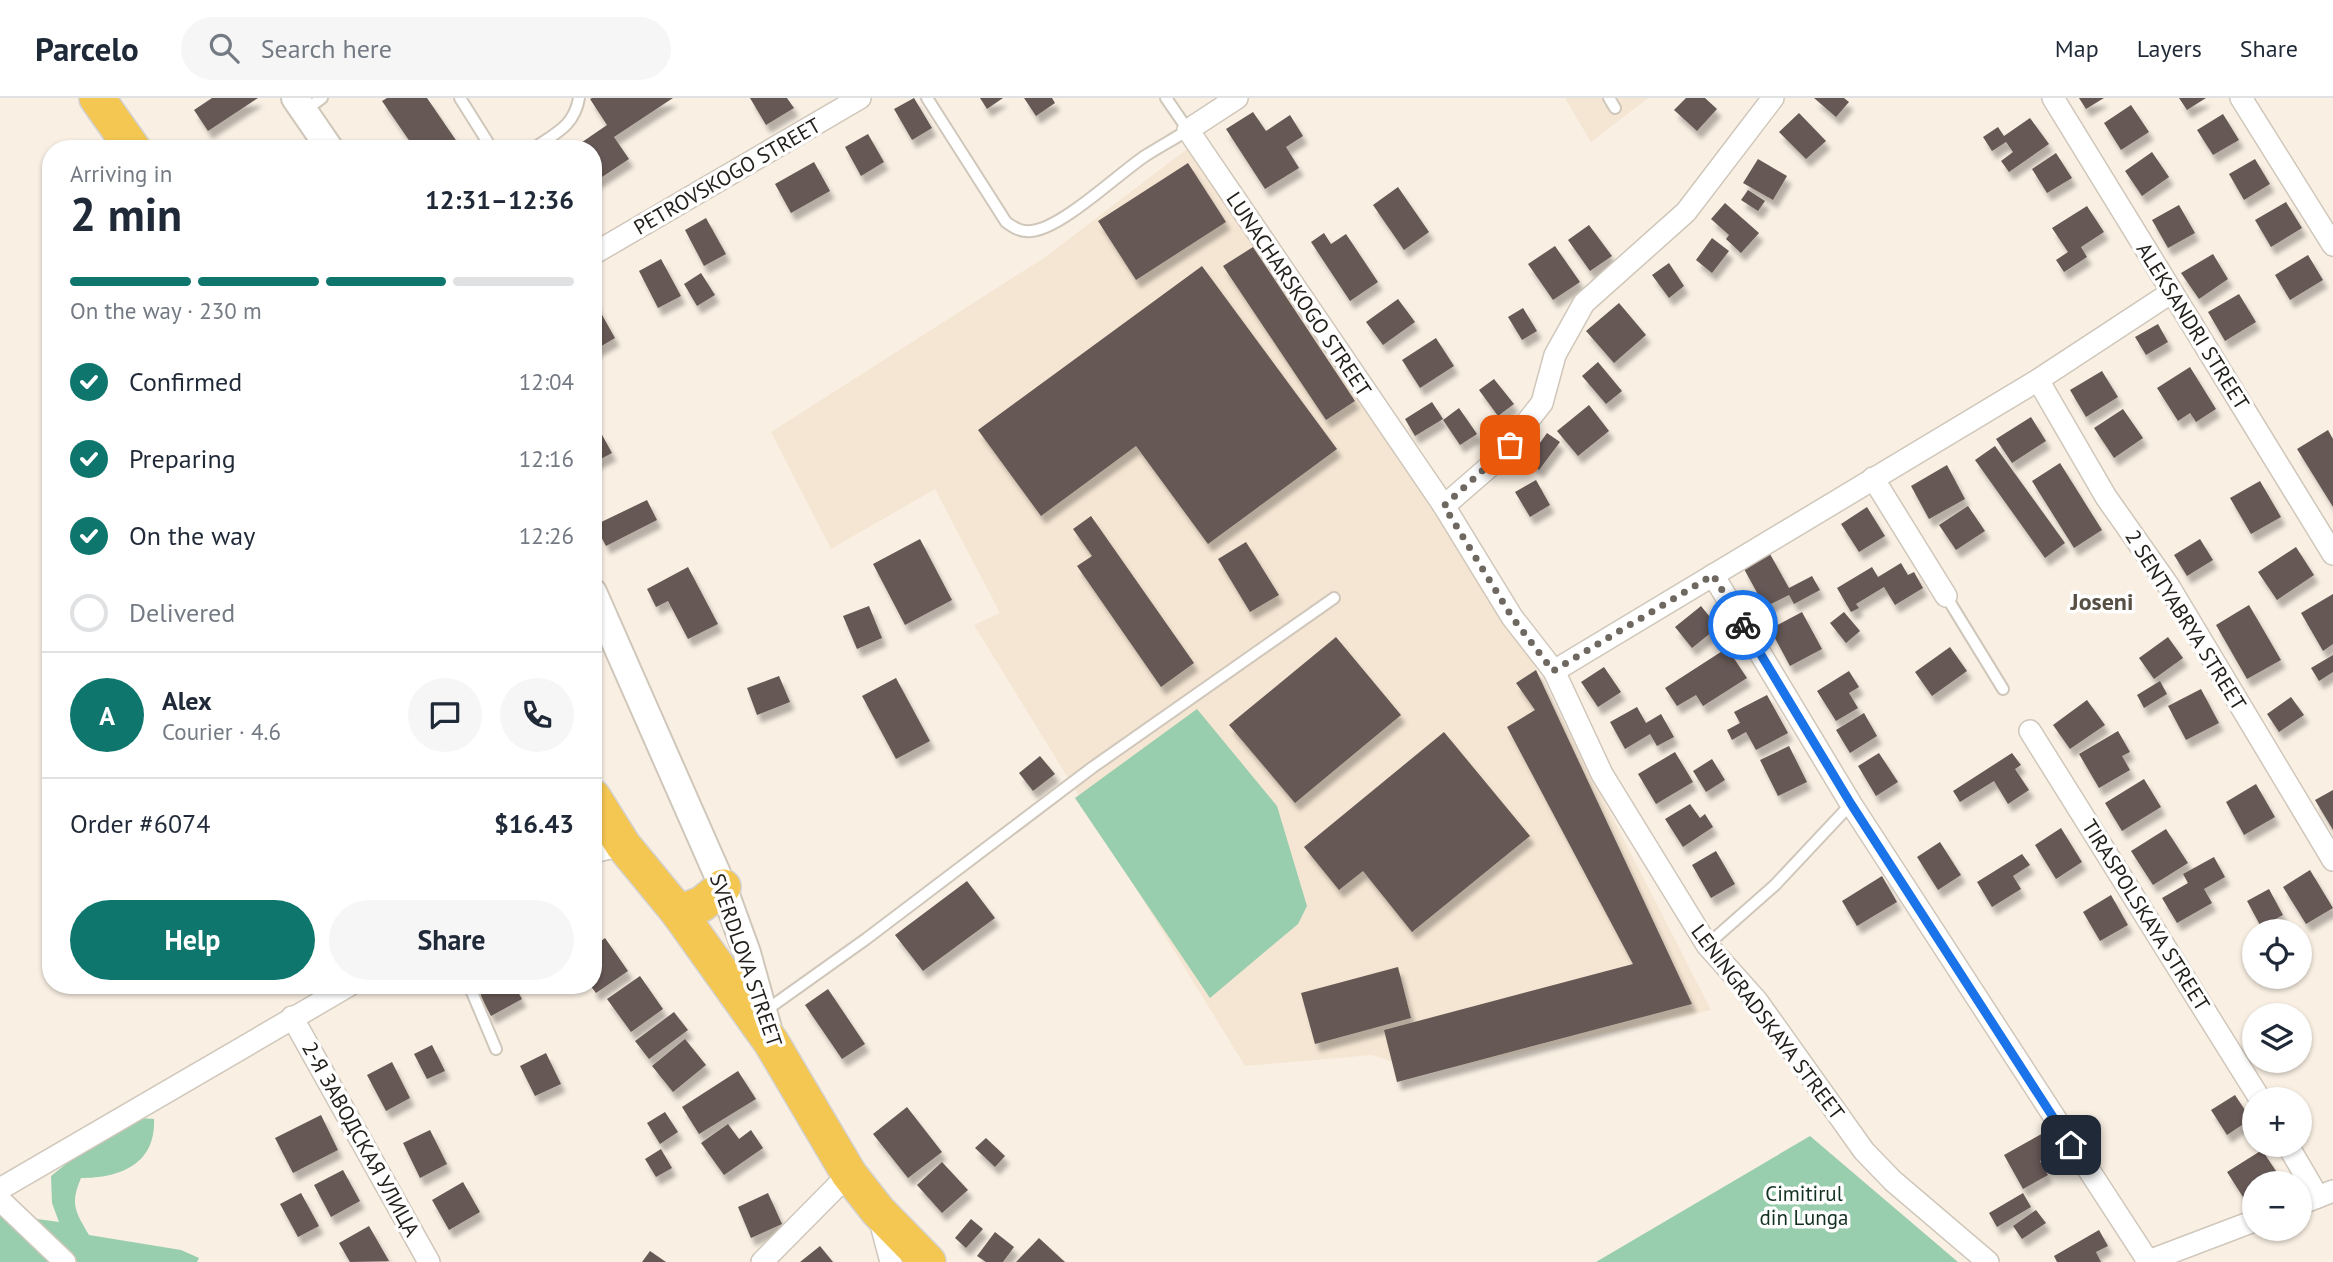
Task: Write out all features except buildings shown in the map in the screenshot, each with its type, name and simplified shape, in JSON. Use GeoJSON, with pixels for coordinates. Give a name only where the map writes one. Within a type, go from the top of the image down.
{"type":"FeatureCollection","features":[{"type":"Feature","properties":{"kind":"highway"},"geometry":{"type":"LineString","coordinates":[[97,98],[127,140]]}},
{"type":"Feature","properties":{"kind":"highway"},"geometry":{"type":"LineString","coordinates":[[602,828],[608,849],[679,913],[768,1026]]}},
{"type":"Feature","properties":{"kind":"highway"},"geometry":{"type":"LineString","coordinates":[[679,913],[702,905],[723,887]]}},
{"type":"Feature","properties":{"kind":"highway","name":"SVERDLOVA STREET"},"geometry":{"type":"LineString","coordinates":[[768,1026],[849,1174],[878,1211],[928,1262]]}},
{"type":"Feature","properties":{"kind":"street","name":"PETROVSKOGO STREET"},"geometry":{"type":"LineString","coordinates":[[602,249],[860,98]]}},
{"type":"Feature","properties":{"kind":"street"},"geometry":{"type":"LineString","coordinates":[[1188,130],[1237,98]]}},
{"type":"Feature","properties":{"kind":"street"},"geometry":{"type":"LineString","coordinates":[[1444,506],[1497,460],[1542,403],[1555,355],[1584,303],[1686,212],[1773,98]]}},
{"type":"Feature","properties":{"kind":"street","name":"ALEKSANDRI STREET"},"geometry":{"type":"LineString","coordinates":[[2053,98],[2333,554]]}},
{"type":"Feature","properties":{"kind":"street"},"geometry":{"type":"LineString","coordinates":[[2241,98],[2333,245]]}},
{"type":"Feature","properties":{"kind":"street"},"geometry":{"type":"LineString","coordinates":[[307,102],[326,140]]}},
{"type":"Feature","properties":{"kind":"street","name":"LUNACHARSKOGO STREET"},"geometry":{"type":"LineString","coordinates":[[1188,130],[1444,506],[1512,617],[1553,671]]}},
{"type":"Feature","properties":{"kind":"street"},"geometry":{"type":"LineString","coordinates":[[1553,671],[2038,380],[2172,292]]}},
{"type":"Feature","properties":{"kind":"street","name":"2 SENTYABRYA STREET"},"geometry":{"type":"LineString","coordinates":[[2038,380],[2106,497],[2168,585],[2333,860]]}},
{"type":"Feature","properties":{"kind":"street"},"geometry":{"type":"LineString","coordinates":[[1873,478],[1946,596]]}},
{"type":"Feature","properties":{"kind":"street"},"geometry":{"type":"LineString","coordinates":[[1713,575],[1851,804],[2147,1262],[2242,1226]]}},
{"type":"Feature","properties":{"kind":"street","name":"SVERDLOVA STREET"},"geometry":{"type":"LineString","coordinates":[[602,639],[723,887],[768,1026]]}},
{"type":"Feature","properties":{"kind":"street","name":"LENINGRADSKAYA STREET"},"geometry":{"type":"LineString","coordinates":[[1553,671],[1602,774],[1706,946],[1757,1001],[1864,1151],[1893,1181],[1988,1262]]}},
{"type":"Feature","properties":{"kind":"street","name":"TIRASPOLSKAYA STREET"},"geometry":{"type":"LineString","coordinates":[[2030,732],[2252,1087]]}},
{"type":"Feature","properties":{"kind":"street"},"geometry":{"type":"LineString","coordinates":[[0,1189],[334,994]]}},
{"type":"Feature","properties":{"kind":"street","name":"2-Я ЗАВОДСКАЯ УЛИЦА"},"geometry":{"type":"LineString","coordinates":[[292,1017],[429,1262]]}},
{"type":"Feature","properties":{"kind":"street"},"geometry":{"type":"LineString","coordinates":[[2294,1157],[2317,1198]]}},
{"type":"Feature","properties":{"kind":"street"},"geometry":{"type":"LineString","coordinates":[[762,1262],[849,1174]]}},
{"type":"Feature","properties":{"kind":"street"},"geometry":{"type":"LineString","coordinates":[[0,1200],[65,1262]]}},
{"type":"Feature","properties":{"kind":"street"},"geometry":{"type":"LineString","coordinates":[[878,1211],[891,1262]]}},
{"type":"Feature","properties":{"kind":"lane"},"geometry":{"type":"LineString","coordinates":[[460,98],[486,140]]}},
{"type":"Feature","properties":{"kind":"lane"},"geometry":{"type":"LineString","coordinates":[[545,140],[570,122],[577,113],[579,98]]}},
{"type":"Feature","properties":{"kind":"lane"},"geometry":{"type":"LineString","coordinates":[[928,98],[1006,222],[1016,229],[1030,231],[1044,228],[1064,216],[1145,157],[1188,130],[1166,98]]}},
{"type":"Feature","properties":{"kind":"lane"},"geometry":{"type":"LineString","coordinates":[[1946,596],[2003,689]]}},
{"type":"Feature","properties":{"kind":"lane"},"geometry":{"type":"LineString","coordinates":[[768,1026],[866,939],[1093,767],[1334,598]]}},
{"type":"Feature","properties":{"kind":"lane"},"geometry":{"type":"LineString","coordinates":[[1706,946],[1775,884],[1851,804]]}},
{"type":"Feature","properties":{"kind":"lane"},"geometry":{"type":"LineString","coordinates":[[473,994],[496,1049]]}},
{"type":"Feature","properties":{"kind":"shaded area"},"geometry":{"type":"Polygon","coordinates":[[[1565,98],[1648,98],[1591,142],[1565,98]]]}},
{"type":"Feature","properties":{"kind":"shaded area"},"geometry":{"type":"Polygon","coordinates":[[[1187,149],[1364,406],[1537,670],[1711,1010],[1429,1073],[1372,1055],[1245,1066],[974,625],[1000,613],[935,489],[831,549],[771,432],[1044,258],[1187,149]]]}},
{"type":"Feature","properties":{"kind":"green space"},"geometry":{"type":"Polygon","coordinates":[[[1197,709],[1277,806],[1307,906],[1298,924],[1210,998],[1075,798],[1197,709]]]}},
{"type":"Feature","properties":{"kind":"green space"},"geometry":{"type":"Polygon","coordinates":[[[139,1118],[154,1119],[149,1148],[142,1158],[121,1171],[81,1178],[75,1201],[77,1213],[89,1235],[181,1250],[199,1258],[197,1262],[0,1262],[0,1214],[59,1222],[52,1203],[51,1176],[81,1152],[139,1118]]]}},
{"type":"Feature","properties":{"kind":"green space","name":"Cimitirul din Lunga"},"geometry":{"type":"Polygon","coordinates":[[[1810,1136],[1958,1262],[1596,1262],[1810,1136]]]}},
{"type":"Feature","properties":{"kind":"way so far"},"geometry":{"type":"LineString","coordinates":[[1510,445],[1497,460],[1444,506],[1512,617],[1553,671],[1713,575],[1743,625]]}},
{"type":"Feature","properties":{"kind":"district","name":"Joseni"},"geometry":{"type":"Point","coordinates":[2102,601]}},
{"type":"Feature","properties":{"kind":"route"},"geometry":{"type":"LineString","coordinates":[[1743,625],[1851,804],[2071,1145]]}}]}
